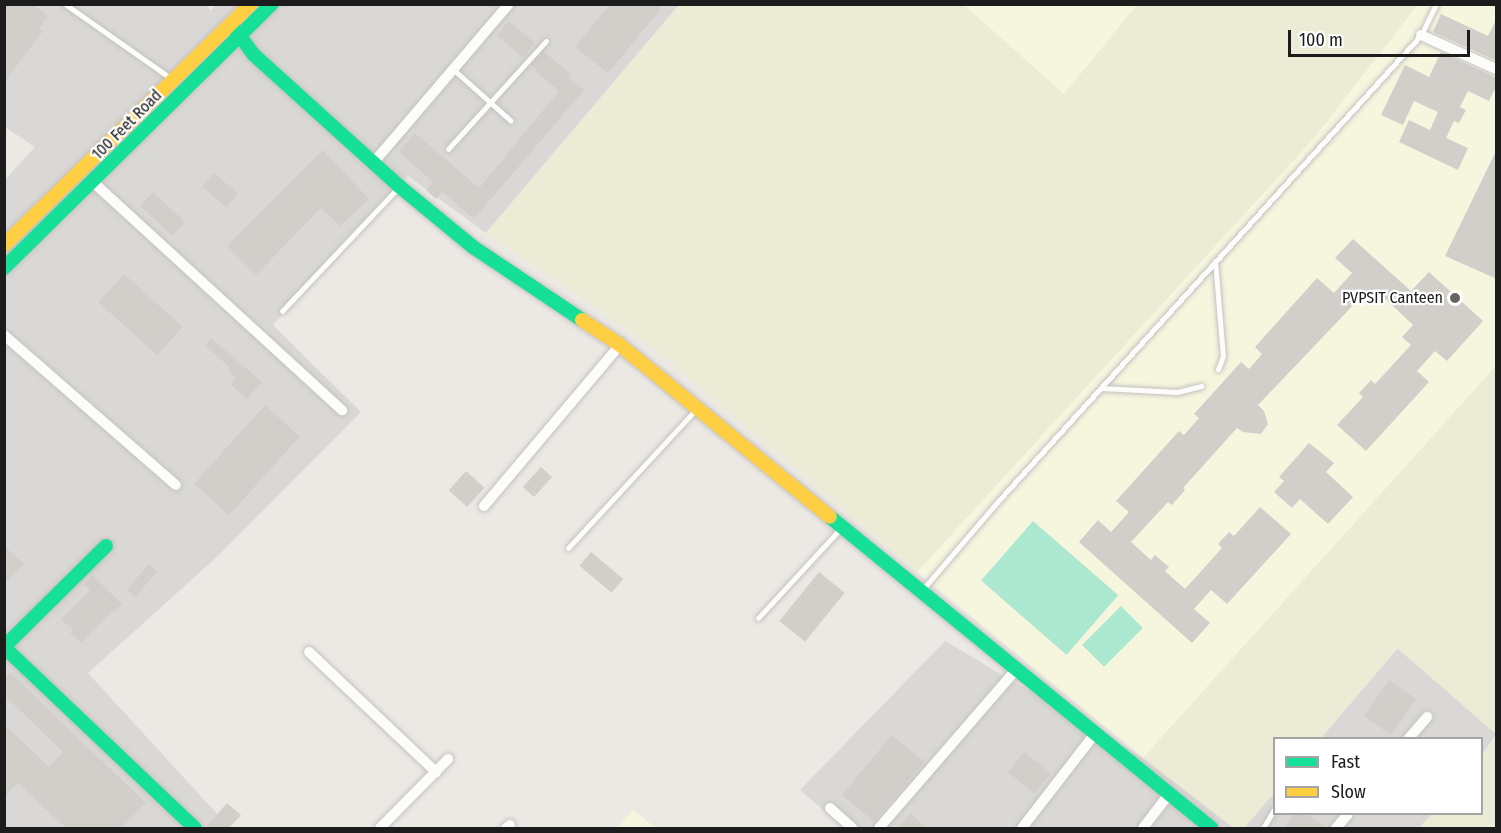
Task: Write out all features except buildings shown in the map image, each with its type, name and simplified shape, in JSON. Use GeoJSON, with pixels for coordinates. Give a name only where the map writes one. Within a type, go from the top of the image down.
{"type":"FeatureCollection","features":[{"type":"Feature","properties":{"kind":"street","name":"100 Feet Road"},"geometry":{"type":"LineString","coordinates":[[4,245],[251,4]]}},
{"type":"Feature","properties":{"kind":"street","name":"100 Feet Road"},"geometry":{"type":"LineString","coordinates":[[4,268],[93,183],[272,4]]}},
{"type":"Feature","properties":{"kind":"street"},"geometry":{"type":"LineString","coordinates":[[374,162],[509,4]]}},
{"type":"Feature","properties":{"kind":"street"},"geometry":{"type":"LineString","coordinates":[[232,24],[254,55],[399,186],[473,247],[620,345],[1094,735],[1211,828]]}},
{"type":"Feature","properties":{"kind":"street"},"geometry":{"type":"LineString","coordinates":[[1421,35],[1497,69]]}},
{"type":"Feature","properties":{"kind":"street"},"geometry":{"type":"LineString","coordinates":[[93,183],[342,410]]}},
{"type":"Feature","properties":{"kind":"street"},"geometry":{"type":"LineString","coordinates":[[4,335],[176,485]]}},
{"type":"Feature","properties":{"kind":"street"},"geometry":{"type":"LineString","coordinates":[[484,506],[620,345]]}},
{"type":"Feature","properties":{"kind":"street"},"geometry":{"type":"LineString","coordinates":[[106,546],[4,646],[186,825]]}},
{"type":"Feature","properties":{"kind":"street"},"geometry":{"type":"LineString","coordinates":[[309,652],[436,772]]}},
{"type":"Feature","properties":{"kind":"street"},"geometry":{"type":"LineString","coordinates":[[879,828],[1015,670]]}},
{"type":"Feature","properties":{"kind":"street"},"geometry":{"type":"LineString","coordinates":[[1410,737],[1427,717]]}},
{"type":"Feature","properties":{"kind":"street"},"geometry":{"type":"LineString","coordinates":[[1022,828],[1094,735]]}},
{"type":"Feature","properties":{"kind":"street"},"geometry":{"type":"LineString","coordinates":[[380,828],[447,759]]}},
{"type":"Feature","properties":{"kind":"street"},"geometry":{"type":"LineString","coordinates":[[1143,828],[1169,794]]}},
{"type":"Feature","properties":{"kind":"street"},"geometry":{"type":"LineString","coordinates":[[830,807],[852,828]]}},
{"type":"Feature","properties":{"kind":"street"},"geometry":{"type":"LineString","coordinates":[[1335,828],[1346,815]]}},
{"type":"Feature","properties":{"kind":"lane"},"geometry":{"type":"LineString","coordinates":[[65,4],[174,81]]}},
{"type":"Feature","properties":{"kind":"lane"},"geometry":{"type":"LineString","coordinates":[[920,592],[1000,499],[1421,35],[1436,4]]}},
{"type":"Feature","properties":{"kind":"lane"},"geometry":{"type":"LineString","coordinates":[[448,149],[546,41]]}},
{"type":"Feature","properties":{"kind":"lane"},"geometry":{"type":"LineString","coordinates":[[454,70],[511,121]]}},
{"type":"Feature","properties":{"kind":"lane"},"geometry":{"type":"LineString","coordinates":[[282,311],[399,186]]}},
{"type":"Feature","properties":{"kind":"lane"},"geometry":{"type":"LineString","coordinates":[[1215,261],[1223,356],[1218,369]]}},
{"type":"Feature","properties":{"kind":"lane"},"geometry":{"type":"LineString","coordinates":[[1101,388],[1178,392],[1201,387]]}},
{"type":"Feature","properties":{"kind":"lane"},"geometry":{"type":"LineString","coordinates":[[568,548],[697,408]]}},
{"type":"Feature","properties":{"kind":"lane"},"geometry":{"type":"LineString","coordinates":[[758,618],[843,527]]}},
{"type":"Feature","properties":{"kind":"lane"},"geometry":{"type":"LineString","coordinates":[[1263,828],[1273,813]]}},
{"type":"Feature","properties":{"kind":"shaded area"},"geometry":{"type":"Polygon","coordinates":[[[204,4],[211,10],[217,4],[679,5],[486,233],[408,176],[273,325],[361,412],[219,555],[88,673],[230,828],[5,828],[4,181],[35,147],[5,127],[5,5],[204,4]]]}},
{"type":"Feature","properties":{"kind":"shaded area"},"geometry":{"type":"Polygon","coordinates":[[[679,5],[964,5],[1064,94],[1137,5],[1417,5],[1315,137],[917,572],[651,346],[486,233],[679,5]]]}},
{"type":"Feature","properties":{"kind":"shaded area"},"geometry":{"type":"Polygon","coordinates":[[[964,5],[1137,5],[1064,95],[964,5]]]}},
{"type":"Feature","properties":{"kind":"shaded area"},"geometry":{"type":"Polygon","coordinates":[[[1417,5],[1496,5],[1496,366],[1143,758],[917,572],[1314,137],[1417,5]]]}},
{"type":"Feature","properties":{"kind":"shaded area"},"geometry":{"type":"Polygon","coordinates":[[[1496,366],[1496,734],[1397,648],[1322,737],[1273,737],[1273,794],[1244,828],[1234,828],[1143,758],[1496,366]]]}},
{"type":"Feature","properties":{"kind":"shaded area"},"geometry":{"type":"Polygon","coordinates":[[[945,641],[1143,758],[1234,828],[844,828],[800,790],[945,641]]]}},
{"type":"Feature","properties":{"kind":"shaded area"},"geometry":{"type":"Polygon","coordinates":[[[1398,648],[1496,734],[1483,754],[1483,737],[1322,737],[1398,648]]]}},
{"type":"Feature","properties":{"kind":"shaded area"},"geometry":{"type":"Polygon","coordinates":[[[1496,737],[1496,828],[1419,828],[1431,815],[1483,815],[1483,754],[1496,737]]]}},
{"type":"Feature","properties":{"kind":"shaded area"},"geometry":{"type":"Polygon","coordinates":[[[1273,794],[1273,815],[1431,815],[1419,828],[1244,828],[1273,794]]]}},
{"type":"Feature","properties":{"kind":"shaded area"},"geometry":{"type":"Polygon","coordinates":[[[633,810],[656,828],[617,828],[633,810]]]}},
{"type":"Feature","properties":{"kind":"green space"},"geometry":{"type":"Polygon","coordinates":[[[1033,521],[1118,595],[1066,655],[981,581],[1033,521]]]}},
{"type":"Feature","properties":{"kind":"green space"},"geometry":{"type":"Polygon","coordinates":[[[1121,606],[1143,628],[1104,667],[1082,645],[1121,606]]]}},
{"type":"Feature","properties":{"kind":"traffic: fast"},"geometry":{"type":"LineString","coordinates":[[4,268],[272,4]]}},
{"type":"Feature","properties":{"kind":"traffic: fast"},"geometry":{"type":"LineString","coordinates":[[232,25],[254,55],[399,186],[473,247],[582,320]]}},
{"type":"Feature","properties":{"kind":"traffic: fast"},"geometry":{"type":"LineString","coordinates":[[830,517],[1211,828]]}},
{"type":"Feature","properties":{"kind":"traffic: fast"},"geometry":{"type":"LineString","coordinates":[[106,546],[4,647],[195,828]]}},
{"type":"Feature","properties":{"kind":"traffic: slow"},"geometry":{"type":"LineString","coordinates":[[4,245],[251,4]]}},
{"type":"Feature","properties":{"kind":"traffic: slow"},"geometry":{"type":"LineString","coordinates":[[582,320],[620,345],[830,517]]}},
{"type":"Feature","properties":{"kind":"place","name":"PVPSIT Canteen"},"geometry":{"type":"Point","coordinates":[1455,298]}}]}
